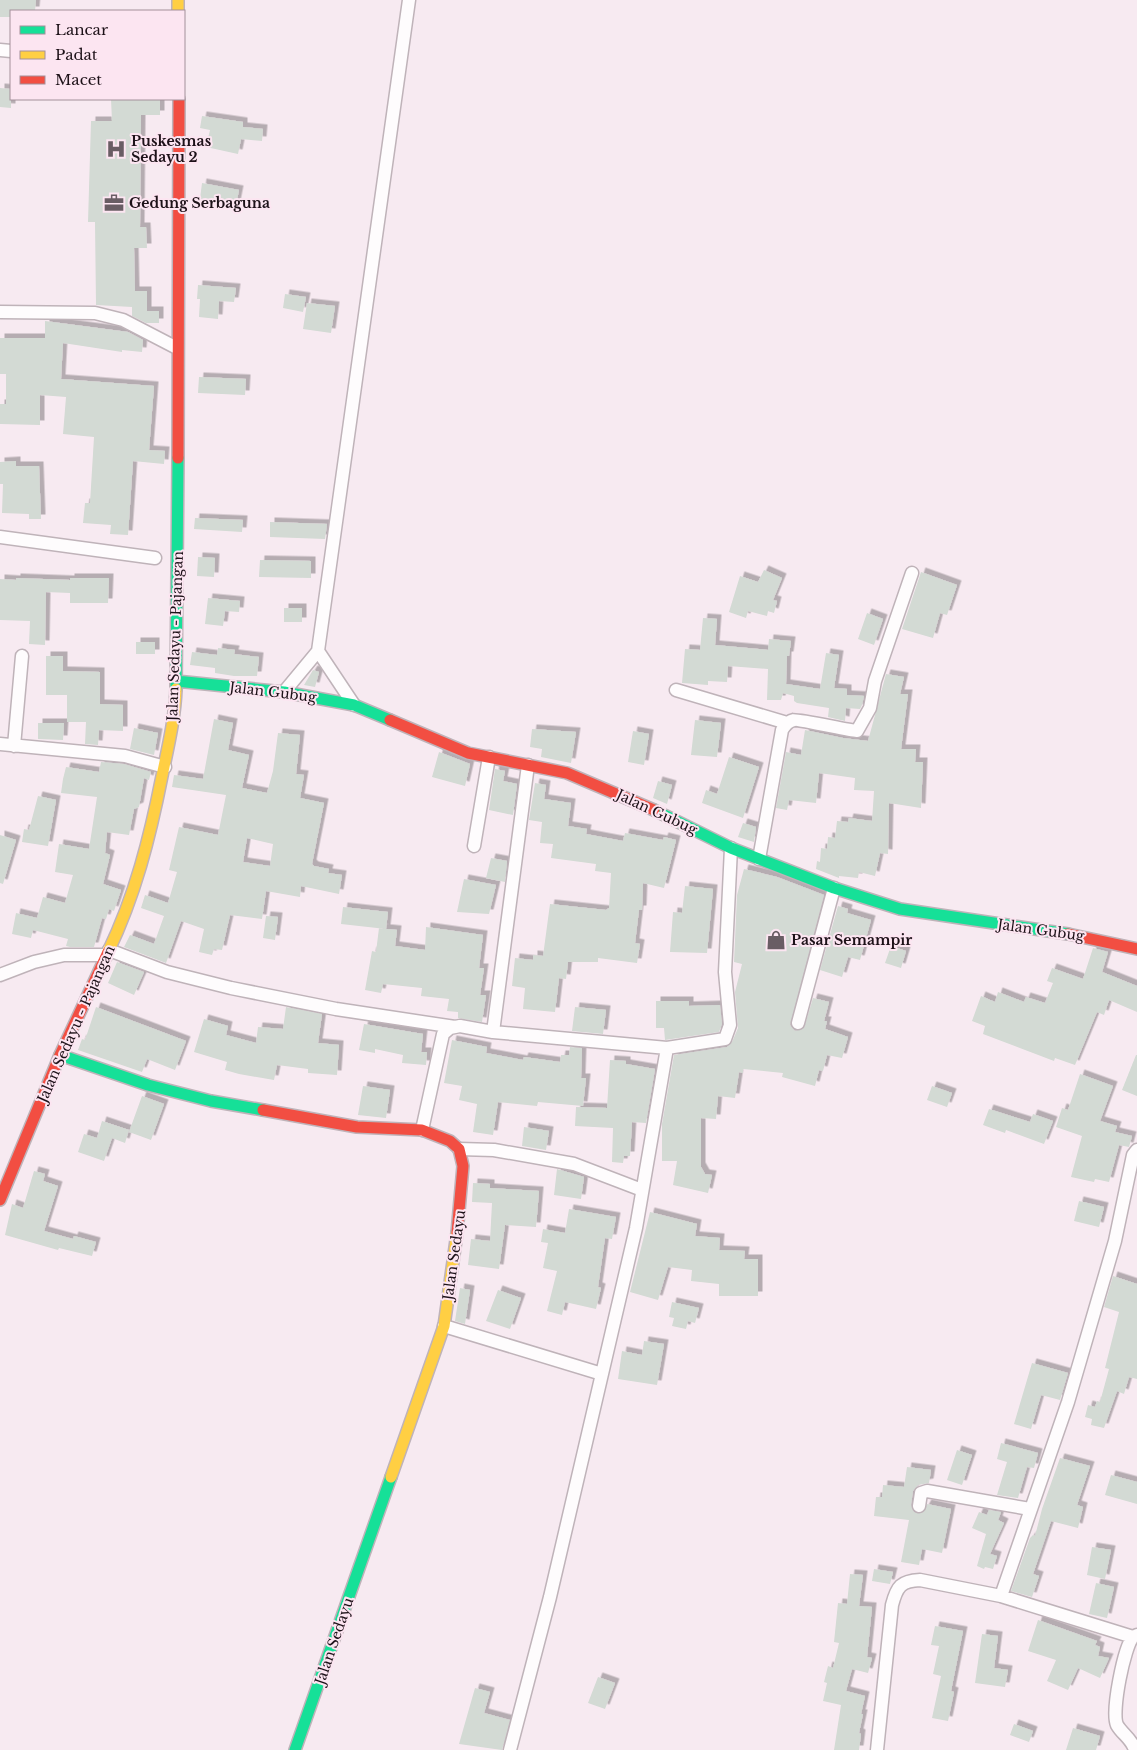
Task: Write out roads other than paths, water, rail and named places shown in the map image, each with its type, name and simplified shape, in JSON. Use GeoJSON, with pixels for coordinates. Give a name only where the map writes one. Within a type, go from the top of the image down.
{"type":"FeatureCollection","features":[{"type":"Feature","properties":{"kind":"street"},"geometry":{"type":"LineString","coordinates":[[284,692],[318,651],[409,0]]}},
{"type":"Feature","properties":{"kind":"street","name":"Jalan Sedayu - Pajangan"},"geometry":{"type":"LineString","coordinates":[[0,1200],[60,1055],[129,904],[144,859],[165,767],[175,709],[178,560],[179,100]]}},
{"type":"Feature","properties":{"kind":"street"},"geometry":{"type":"LineString","coordinates":[[0,312],[95,313],[109,315],[177,348]]}},
{"type":"Feature","properties":{"kind":"street"},"geometry":{"type":"LineString","coordinates":[[0,537],[155,558]]}},
{"type":"Feature","properties":{"kind":"street"},"geometry":{"type":"LineString","coordinates":[[676,690],[787,723],[796,719],[810,724],[857,731],[870,708],[875,681],[912,573]]}},
{"type":"Feature","properties":{"kind":"street"},"geometry":{"type":"LineString","coordinates":[[318,651],[354,705]]}},
{"type":"Feature","properties":{"kind":"street"},"geometry":{"type":"LineString","coordinates":[[14,746],[22,656]]}},
{"type":"Feature","properties":{"kind":"street","name":"Jalan Gubug"},"geometry":{"type":"LineString","coordinates":[[176,681],[284,692],[354,705],[447,746],[489,757],[567,773],[631,799],[732,848],[834,888],[900,909],[1091,937],[1137,949]]}},
{"type":"Feature","properties":{"kind":"street"},"geometry":{"type":"LineString","coordinates":[[759,859],[780,739],[787,723]]}},
{"type":"Feature","properties":{"kind":"street"},"geometry":{"type":"LineString","coordinates":[[0,744],[125,756],[165,767]]}},
{"type":"Feature","properties":{"kind":"street"},"geometry":{"type":"LineString","coordinates":[[474,846],[489,757]]}},
{"type":"Feature","properties":{"kind":"street"},"geometry":{"type":"LineString","coordinates":[[492,1032],[528,765]]}},
{"type":"Feature","properties":{"kind":"street"},"geometry":{"type":"LineString","coordinates":[[0,975],[34,962],[64,955],[108,953],[167,972],[231,988],[336,1010],[492,1032],[666,1048],[717,1041],[725,1039],[728,1032],[725,972],[732,848]]}},
{"type":"Feature","properties":{"kind":"street"},"geometry":{"type":"LineString","coordinates":[[798,1023],[834,888]]}},
{"type":"Feature","properties":{"kind":"street"},"geometry":{"type":"LineString","coordinates":[[422,1130],[443,1034],[455,1027]]}},
{"type":"Feature","properties":{"kind":"street"},"geometry":{"type":"LineString","coordinates":[[510,1750],[550,1597],[572,1492],[602,1374],[642,1190],[666,1048]]}},
{"type":"Feature","properties":{"kind":"street"},"geometry":{"type":"LineString","coordinates":[[60,1055],[148,1085],[211,1101],[357,1127],[422,1130],[450,1141],[459,1149],[494,1150],[574,1164],[642,1190]]}},
{"type":"Feature","properties":{"kind":"street","name":"Jalan Sedayu"},"geometry":{"type":"LineString","coordinates":[[295,1750],[444,1326],[461,1208],[463,1166],[459,1149]]}},
{"type":"Feature","properties":{"kind":"street"},"geometry":{"type":"LineString","coordinates":[[1000,1596],[1068,1402],[1115,1241],[1134,1156],[1137,1150]]}},
{"type":"Feature","properties":{"kind":"street"},"geometry":{"type":"LineString","coordinates":[[444,1326],[602,1374]]}},
{"type":"Feature","properties":{"kind":"street"},"geometry":{"type":"LineString","coordinates":[[919,1506],[921,1493],[927,1491],[1030,1509]]}},
{"type":"Feature","properties":{"kind":"street"},"geometry":{"type":"LineString","coordinates":[[877,1750],[892,1605],[901,1585],[907,1580],[920,1580],[1000,1596],[1135,1636],[1128,1643],[1115,1716],[1118,1725],[1130,1738],[1135,1750]]}},
{"type":"Feature","properties":{"kind":"place","name":"Puskesmas Sedayu 2"},"geometry":{"type":"Point","coordinates":[116,149]}},
{"type":"Feature","properties":{"kind":"place","name":"Gedung Serbaguna"},"geometry":{"type":"Point","coordinates":[114,203]}},
{"type":"Feature","properties":{"kind":"place","name":"Pasar Semampir"},"geometry":{"type":"Point","coordinates":[776,940]}}]}
